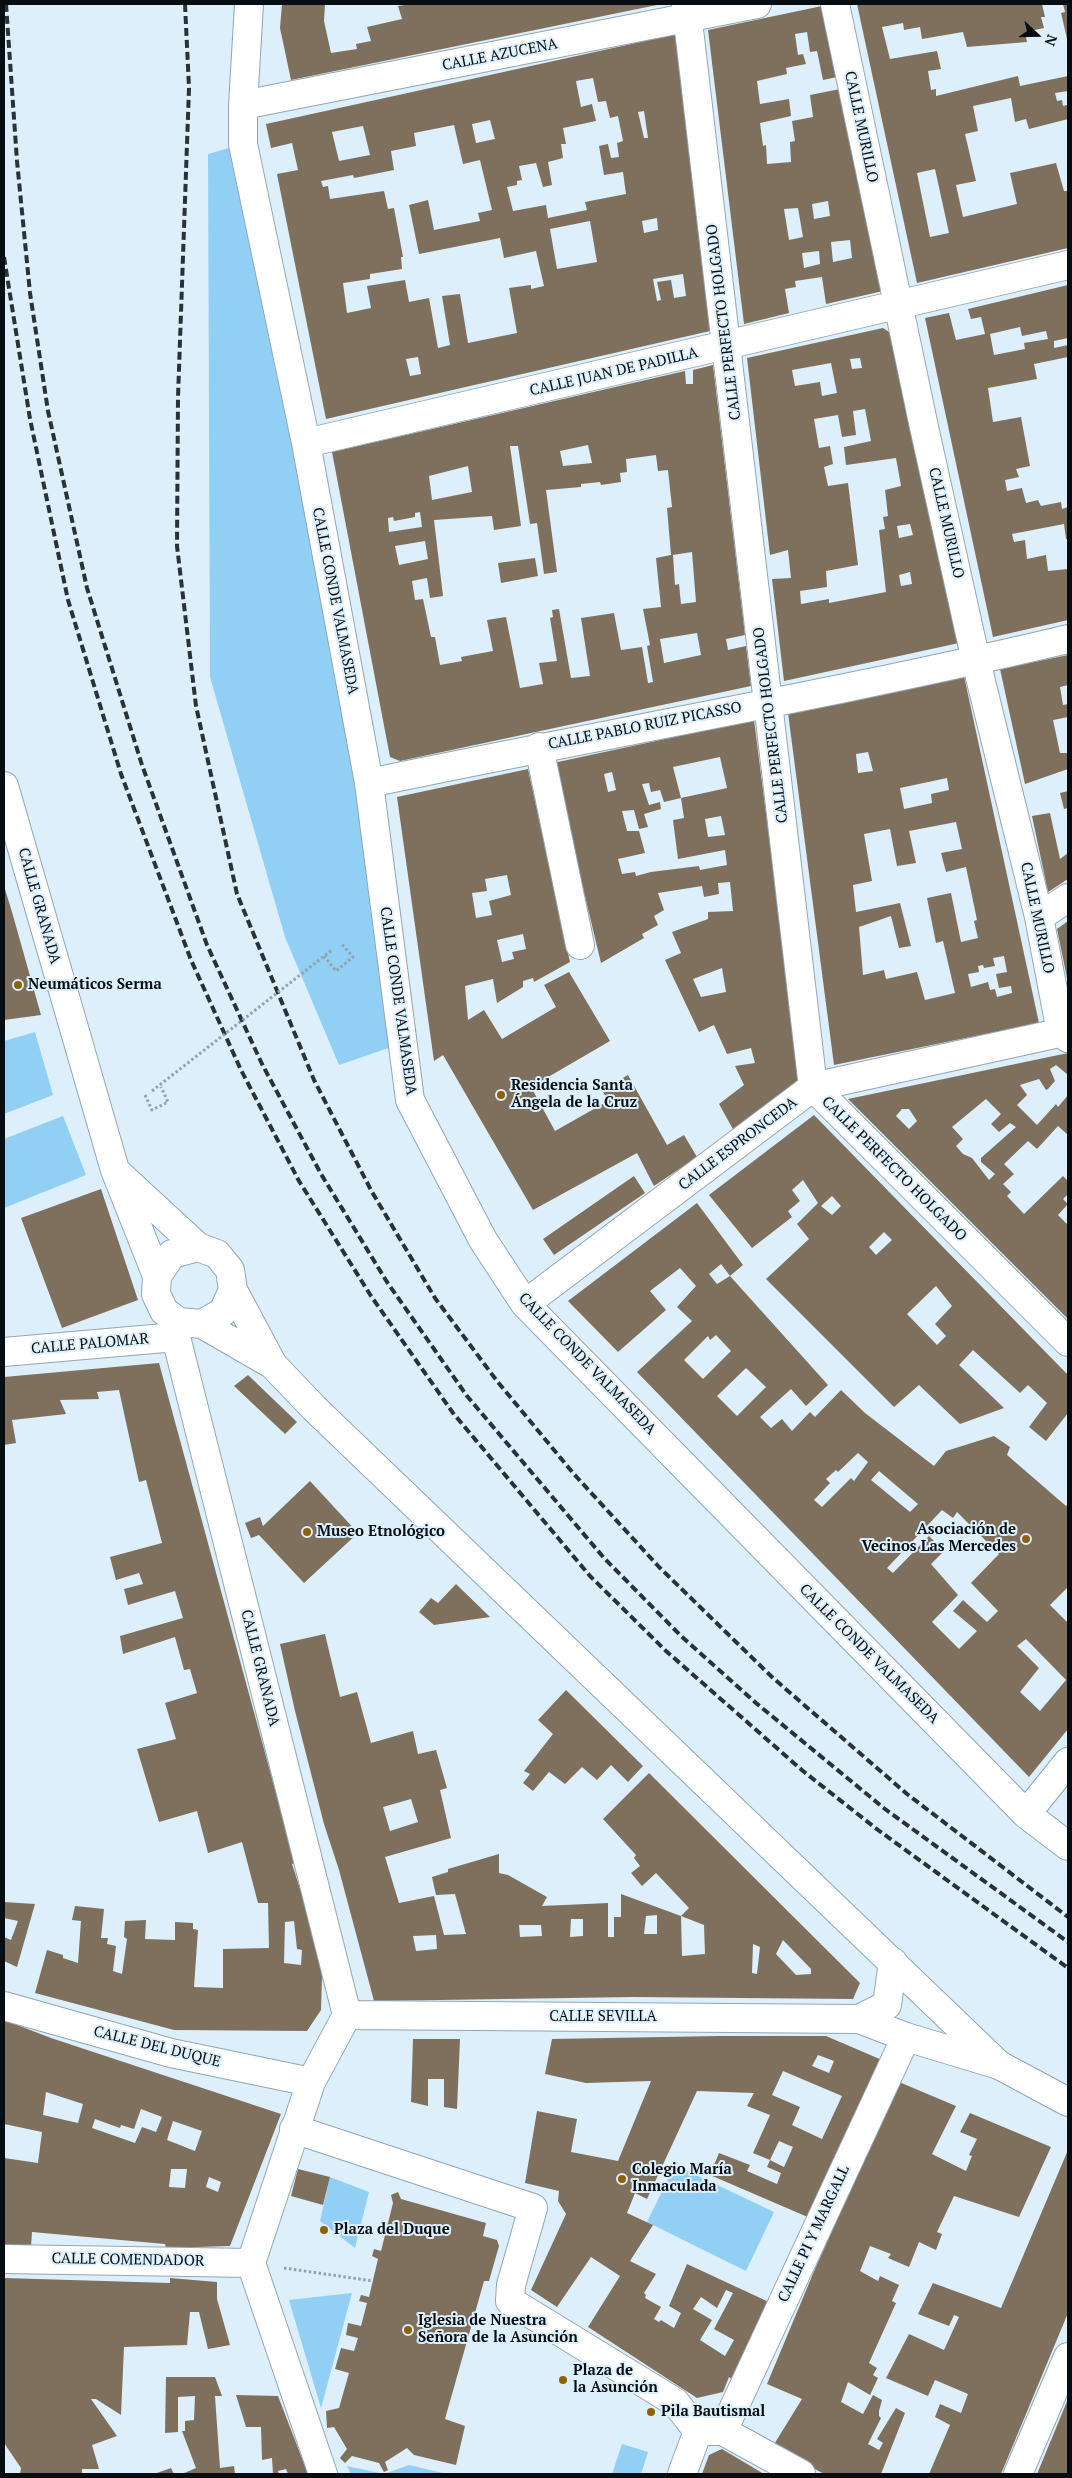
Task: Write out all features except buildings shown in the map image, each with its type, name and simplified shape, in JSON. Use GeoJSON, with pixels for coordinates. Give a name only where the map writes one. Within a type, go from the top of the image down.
{"type":"FeatureCollection","features":[{"type":"Feature","properties":{"kind":"main road","name":"CALLE CONDE VALMASEDA"},"geometry":{"type":"LineString","coordinates":[[250,4],[243,105],[243,144],[306,443],[369,783],[410,1100],[483,1240],[525,1304],[1026,1814],[1068,1846]]}},
{"type":"Feature","properties":{"kind":"main road","name":"CALLE AZUCENA"},"geometry":{"type":"LineString","coordinates":[[243,105],[687,11],[757,4]]}},
{"type":"Feature","properties":{"kind":"main road","name":"CALLE MURILLO"},"geometry":{"type":"LineString","coordinates":[[835,4],[976,661],[1066,1033]]}},
{"type":"Feature","properties":{"kind":"main road","name":"CALLE PERFECTO HOLGADO"},"geometry":{"type":"LineString","coordinates":[[687,11],[728,346],[813,1088],[1068,1342]]}},
{"type":"Feature","properties":{"kind":"main road","name":"CALLE JUAN DE PADILLA"},"geometry":{"type":"LineString","coordinates":[[306,443],[728,346],[899,303],[1068,266]]}},
{"type":"Feature","properties":{"kind":"main road","name":"CALLE PABLO RUIZ PICASSO"},"geometry":{"type":"LineString","coordinates":[[369,783],[539,747],[976,661],[1068,639]]}},
{"type":"Feature","properties":{"kind":"main road"},"geometry":{"type":"LineString","coordinates":[[539,747],[580,945]]}},
{"type":"Feature","properties":{"kind":"main road","name":"CALLE GRANADA"},"geometry":{"type":"LineString","coordinates":[[4,786],[115,1170],[157,1276]]}},
{"type":"Feature","properties":{"kind":"main road"},"geometry":{"type":"LineString","coordinates":[[1039,917],[1068,898]]}},
{"type":"Feature","properties":{"kind":"main road","name":"CALLE ESPRONCEDA"},"geometry":{"type":"LineString","coordinates":[[525,1304],[813,1088],[1066,1033]]}},
{"type":"Feature","properties":{"kind":"main road"},"geometry":{"type":"LineString","coordinates":[[115,1170],[198,1247],[217,1254],[230,1270],[233,1290],[273,1365],[321,1414],[999,2065]]}},
{"type":"Feature","properties":{"kind":"main road"},"geometry":{"type":"LineString","coordinates":[[198,1247],[172,1254],[157,1276],[156,1294],[164,1311],[186,1328],[273,1365]]}},
{"type":"Feature","properties":{"kind":"main road"},"geometry":{"type":"LineString","coordinates":[[186,1328],[223,1312],[233,1290]]}},
{"type":"Feature","properties":{"kind":"main road","name":"CALLE GRANADA"},"geometry":{"type":"LineString","coordinates":[[186,1328],[347,2014]]}},
{"type":"Feature","properties":{"kind":"main road","name":"CALLE PALOMAR"},"geometry":{"type":"LineString","coordinates":[[4,1352],[186,1328]]}},
{"type":"Feature","properties":{"kind":"main road"},"geometry":{"type":"LineString","coordinates":[[1026,1814],[1068,1762]]}},
{"type":"Feature","properties":{"kind":"main road","name":"CALLE SEVILLA"},"geometry":{"type":"LineString","coordinates":[[859,2019],[887,2005],[893,1962]]}},
{"type":"Feature","properties":{"kind":"main road","name":"CALLE DEL DUQUE"},"geometry":{"type":"LineString","coordinates":[[4,2006],[171,2053],[311,2082]]}},
{"type":"Feature","properties":{"kind":"main road"},"geometry":{"type":"LineString","coordinates":[[318,2462],[251,2263],[294,2128],[311,2082],[347,2014]]}},
{"type":"Feature","properties":{"kind":"main road","name":"CALLE SEVILLA"},"geometry":{"type":"LineString","coordinates":[[347,2014],[859,2019],[906,2038]]}},
{"type":"Feature","properties":{"kind":"main road"},"geometry":{"type":"LineString","coordinates":[[906,2038],[999,2065],[1068,2102]]}},
{"type":"Feature","properties":{"kind":"main road","name":"CALLE PI Y MARGALL"},"geometry":{"type":"LineString","coordinates":[[710,2431],[906,2038]]}},
{"type":"Feature","properties":{"kind":"main road"},"geometry":{"type":"LineString","coordinates":[[294,2128],[533,2208],[511,2285],[510,2301],[675,2402],[710,2431],[801,2474]]}},
{"type":"Feature","properties":{"kind":"main road","name":"CALLE COMENDADOR"},"geometry":{"type":"LineString","coordinates":[[4,2259],[251,2263]]}},
{"type":"Feature","properties":{"kind":"main road"},"geometry":{"type":"LineString","coordinates":[[1018,2474],[1068,2357]]}},
{"type":"Feature","properties":{"kind":"main road"},"geometry":{"type":"LineString","coordinates":[[682,2474],[710,2431]]}},
{"type":"Feature","properties":{"kind":"path"},"geometry":{"type":"LineString","coordinates":[[324,956],[336,971],[353,957],[341,943]]}},
{"type":"Feature","properties":{"kind":"path"},"geometry":{"type":"LineString","coordinates":[[152,1092],[332,950]]}},
{"type":"Feature","properties":{"kind":"path"},"geometry":{"type":"LineString","coordinates":[[146,1095],[152,1110],[168,1102],[161,1086]]}},
{"type":"Feature","properties":{"kind":"path"},"geometry":{"type":"LineString","coordinates":[[251,2263],[373,2281]]}},
{"type":"Feature","properties":{"kind":"shaded area"},"geometry":{"type":"Polygon","coordinates":[[[243,144],[403,1043],[339,1065],[285,937],[210,677],[208,154],[243,144]]]}},
{"type":"Feature","properties":{"kind":"shaded area"},"geometry":{"type":"Polygon","coordinates":[[[35,1032],[53,1095],[4,1114],[4,1041],[35,1032]]]}},
{"type":"Feature","properties":{"kind":"shaded area"},"geometry":{"type":"Polygon","coordinates":[[[63,1116],[86,1175],[4,1208],[4,1139],[63,1116]]]}},
{"type":"Feature","properties":{"kind":"shaded area"},"geometry":{"type":"Polygon","coordinates":[[[675,2165],[774,2212],[746,2271],[647,2222],[675,2165]]]}},
{"type":"Feature","properties":{"kind":"shaded area"},"geometry":{"type":"Polygon","coordinates":[[[330,2177],[369,2192],[355,2248],[320,2221],[330,2177]]]}},
{"type":"Feature","properties":{"kind":"shaded area"},"geometry":{"type":"Polygon","coordinates":[[[352,2293],[321,2408],[289,2300],[352,2293]]]}},
{"type":"Feature","properties":{"kind":"shaded area"},"geometry":{"type":"Polygon","coordinates":[[[622,2444],[648,2452],[641,2474],[612,2474],[622,2444]]]}},
{"type":"Feature","properties":{"kind":"shaded area"},"geometry":{"type":"Polygon","coordinates":[[[409,2465],[447,2474],[384,2474],[409,2465]]]}},
{"type":"Feature","properties":{"kind":"shaded area"},"geometry":{"type":"Polygon","coordinates":[[[347,2466],[384,2474],[351,2474],[347,2466]]]}},
{"type":"Feature","properties":{"kind":"railway"},"geometry":{"type":"LineString","coordinates":[[6,4],[17,161],[30,293],[48,411],[87,588],[142,765],[207,945],[262,1064],[321,1174],[387,1282],[467,1396],[604,1558],[681,1636],[756,1703],[885,1809],[1068,1942]]}},
{"type":"Feature","properties":{"kind":"railway"},"geometry":{"type":"LineString","coordinates":[[185,4],[189,88],[178,397],[177,546],[196,706],[237,894],[314,1080],[372,1192],[435,1298],[497,1381],[573,1473],[659,1567],[773,1678],[907,1794],[1068,1917]]}},
{"type":"Feature","properties":{"kind":"railway"},"geometry":{"type":"LineString","coordinates":[[4,257],[30,419],[68,600],[121,774],[191,960],[241,1070],[299,1181],[371,1296],[453,1413],[590,1576],[666,1651],[803,1771],[878,1830],[1068,1968]]}},
{"type":"Feature","properties":{"kind":"place","name":"Neumáticos Serma"},"geometry":{"type":"Point","coordinates":[18,985]}},
{"type":"Feature","properties":{"kind":"place","name":"Residencia Santa Ángela de la Cruz"},"geometry":{"type":"Point","coordinates":[501,1095]}},
{"type":"Feature","properties":{"kind":"place","name":"Museo Etnológico"},"geometry":{"type":"Point","coordinates":[307,1532]}},
{"type":"Feature","properties":{"kind":"place","name":"Asociación de Vecinos Las Mercedes"},"geometry":{"type":"Point","coordinates":[1026,1539]}},
{"type":"Feature","properties":{"kind":"place","name":"Colegio María Inmaculada"},"geometry":{"type":"Point","coordinates":[622,2179]}},
{"type":"Feature","properties":{"kind":"place","name":"Plaza del Duque"},"geometry":{"type":"Point","coordinates":[324,2230]}},
{"type":"Feature","properties":{"kind":"place","name":"Iglesia de Nuestra Señora de la Asunción"},"geometry":{"type":"Point","coordinates":[408,2330]}},
{"type":"Feature","properties":{"kind":"place","name":"Plaza de la Asunción"},"geometry":{"type":"Point","coordinates":[563,2380]}},
{"type":"Feature","properties":{"kind":"place","name":"Pila Bautismal"},"geometry":{"type":"Point","coordinates":[651,2412]}}]}
